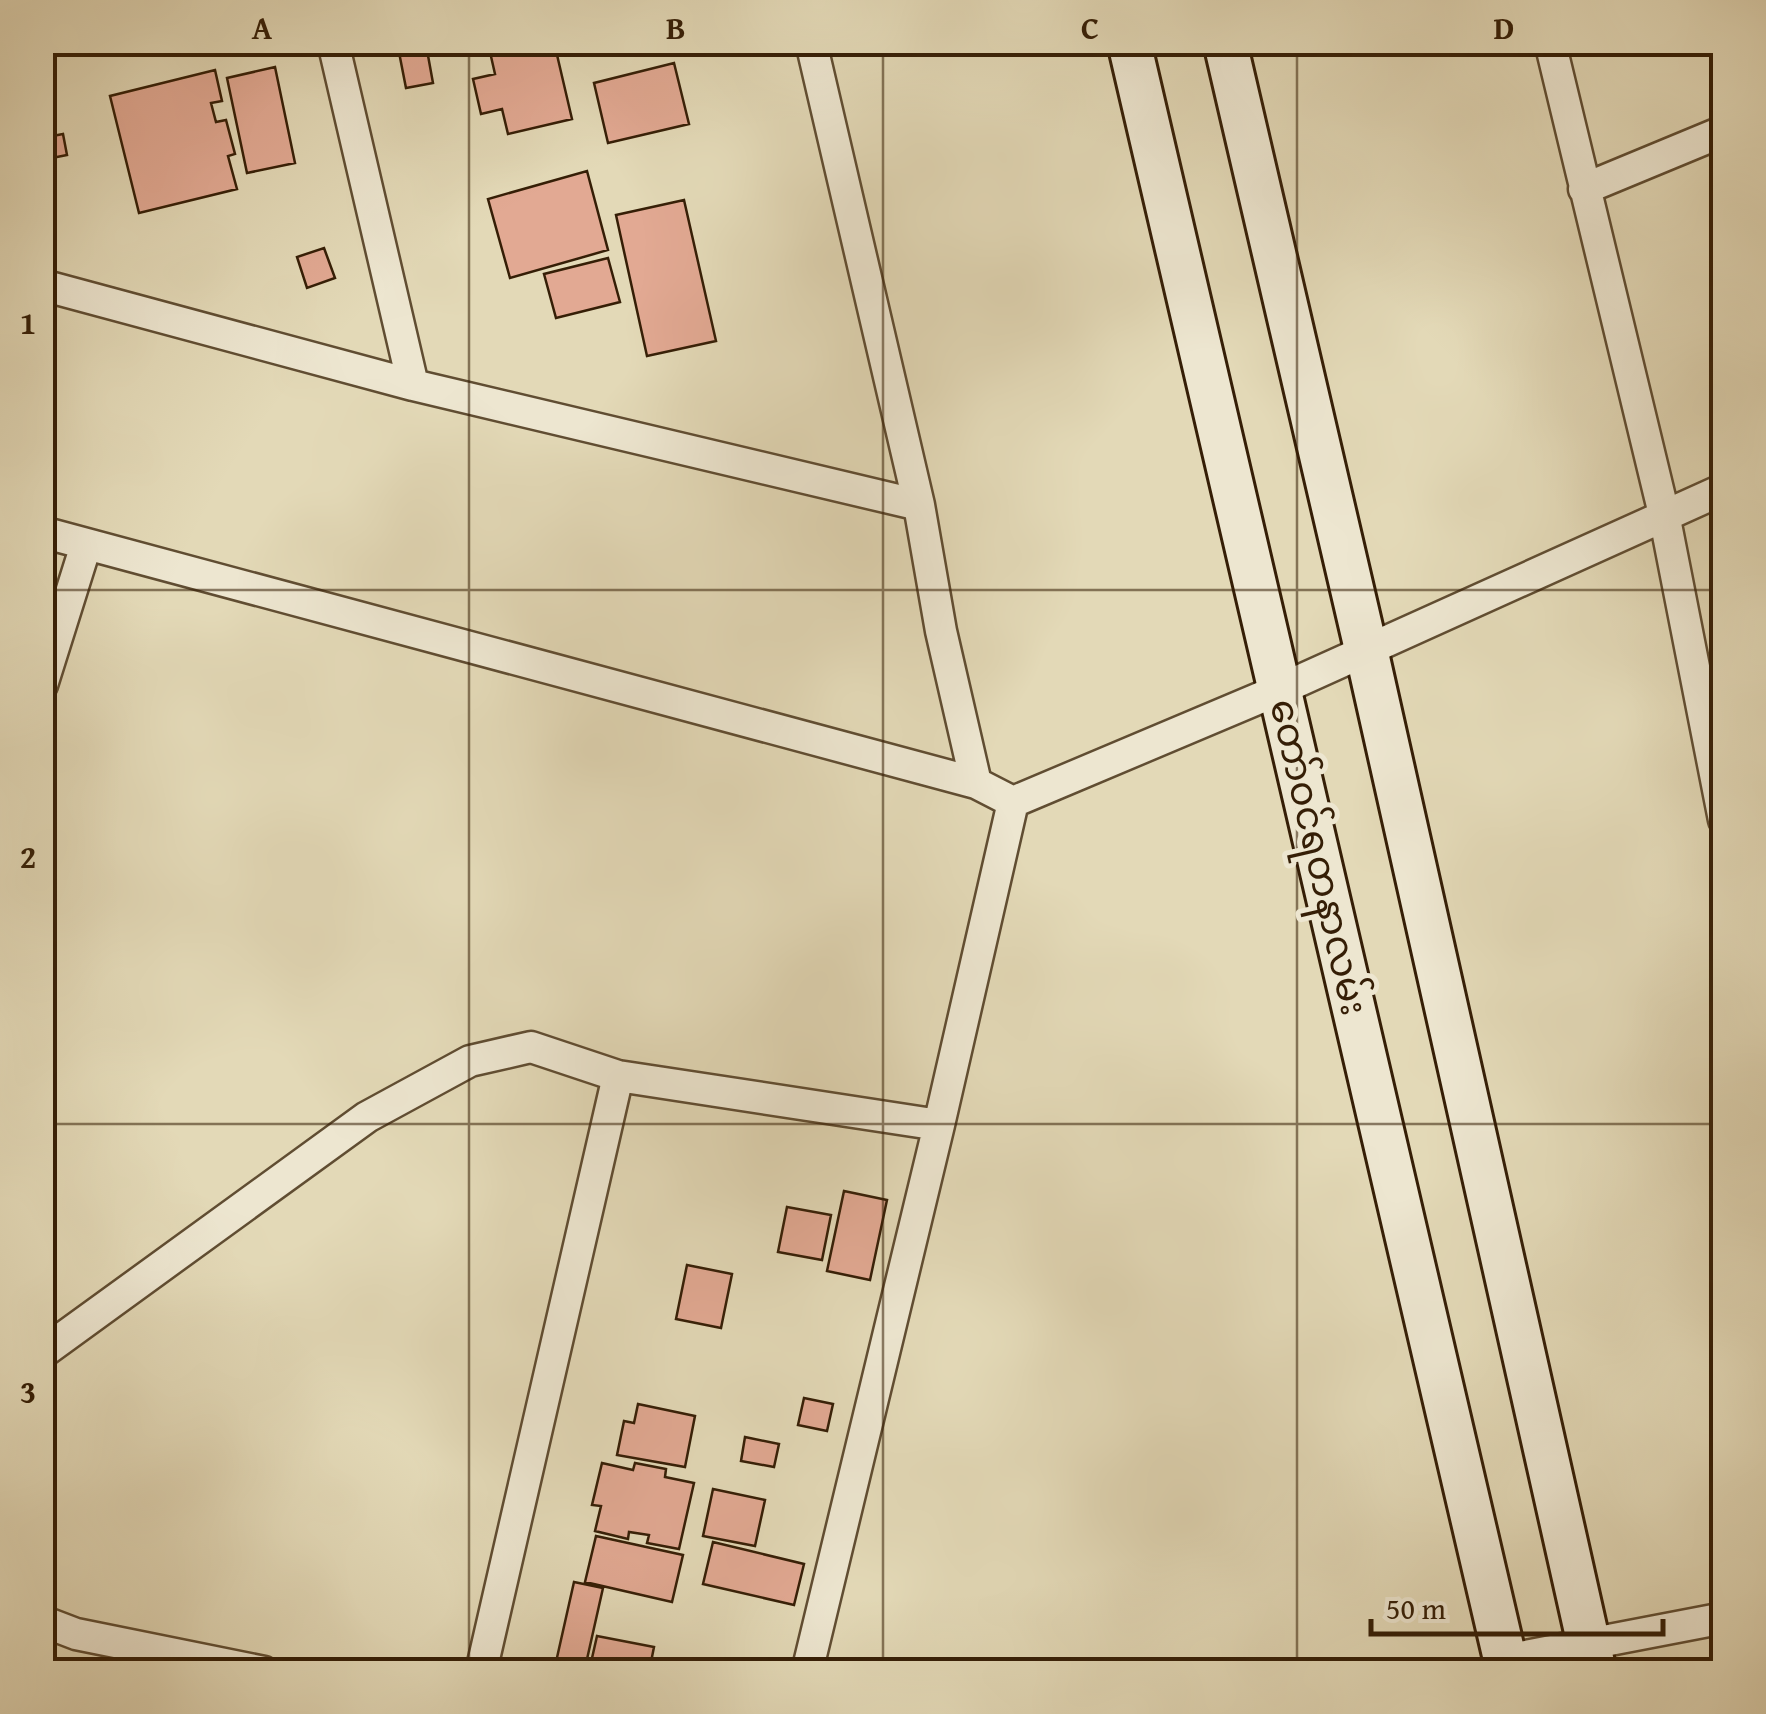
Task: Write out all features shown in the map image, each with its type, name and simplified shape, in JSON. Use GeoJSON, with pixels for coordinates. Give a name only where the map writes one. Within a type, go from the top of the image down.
{"type":"FeatureCollection","features":[{"type":"Feature","properties":{"kind":"main road","name":"တော်ဝင်ရတနာလမ်း"},"geometry":{"type":"LineString","coordinates":[[1129,42],[1506,1666]]}},
{"type":"Feature","properties":{"kind":"main road"},"geometry":{"type":"LineString","coordinates":[[1225,42],[1366,649],[1592,1659]]}},
{"type":"Feature","properties":{"kind":"street"},"geometry":{"type":"LineString","coordinates":[[333,42],[414,385]]}},
{"type":"Feature","properties":{"kind":"street"},"geometry":{"type":"LineString","coordinates":[[810,42],[918,504],[941,631],[976,782]]}},
{"type":"Feature","properties":{"kind":"street"},"geometry":{"type":"LineString","coordinates":[[1550,42],[1664,514],[1724,820]]}},
{"type":"Feature","properties":{"kind":"street"},"geometry":{"type":"LineString","coordinates":[[1584,189],[1724,132]]}},
{"type":"Feature","properties":{"kind":"street"},"geometry":{"type":"LineString","coordinates":[[42,285],[414,385],[918,504]]}},
{"type":"Feature","properties":{"kind":"street"},"geometry":{"type":"LineString","coordinates":[[1013,802],[1281,688],[1724,489]]}},
{"type":"Feature","properties":{"kind":"street"},"geometry":{"type":"LineString","coordinates":[[42,532],[976,782],[1013,802]]}},
{"type":"Feature","properties":{"kind":"street"},"geometry":{"type":"LineString","coordinates":[[42,685],[86,545]]}},
{"type":"Feature","properties":{"kind":"street"},"geometry":{"type":"LineString","coordinates":[[807,1672],[940,1126],[1013,802]]}},
{"type":"Feature","properties":{"kind":"street"},"geometry":{"type":"LineString","coordinates":[[42,1353],[367,1116],[470,1062],[531,1047],[618,1076],[940,1126]]}},
{"type":"Feature","properties":{"kind":"street"},"geometry":{"type":"LineString","coordinates":[[481,1672],[618,1076]]}},
{"type":"Feature","properties":{"kind":"street"},"geometry":{"type":"LineString","coordinates":[[1506,1666],[1592,1659],[1724,1618]]}},
{"type":"Feature","properties":{"kind":"street"},"geometry":{"type":"LineString","coordinates":[[42,1620],[76,1634],[264,1672]]}},
{"type":"Feature","properties":{"kind":"building"},"geometry":{"type":"Polygon","coordinates":[[[397,42],[467,42],[427,50],[433,83],[406,88],[397,42]]]}},
{"type":"Feature","properties":{"kind":"building"},"geometry":{"type":"Polygon","coordinates":[[[529,42],[554,42],[572,119],[508,134],[502,109],[481,114],[473,79],[495,74],[490,52],[529,42]]]}},
{"type":"Feature","properties":{"kind":"building"},"geometry":{"type":"Polygon","coordinates":[[[674,63],[689,124],[608,143],[594,83],[674,63]]]}},
{"type":"Feature","properties":{"kind":"building"},"geometry":{"type":"Polygon","coordinates":[[[275,67],[295,163],[247,173],[227,78],[275,67]]]}},
{"type":"Feature","properties":{"kind":"building"},"geometry":{"type":"Polygon","coordinates":[[[215,70],[222,101],[211,103],[216,122],[226,120],[235,154],[228,156],[237,189],[139,213],[110,96],[215,70]]]}},
{"type":"Feature","properties":{"kind":"building"},"geometry":{"type":"Polygon","coordinates":[[[63,134],[67,155],[42,160],[42,138],[63,134]]]}},
{"type":"Feature","properties":{"kind":"building"},"geometry":{"type":"Polygon","coordinates":[[[587,171],[608,250],[510,278],[488,199],[587,171]]]}},
{"type":"Feature","properties":{"kind":"building"},"geometry":{"type":"Polygon","coordinates":[[[684,200],[716,341],[647,356],[616,215],[684,200]]]}},
{"type":"Feature","properties":{"kind":"building"},"geometry":{"type":"Polygon","coordinates":[[[324,248],[335,278],[307,288],[297,257],[324,248]]]}},
{"type":"Feature","properties":{"kind":"building"},"geometry":{"type":"Polygon","coordinates":[[[608,258],[620,302],[556,318],[544,274],[608,258]]]}},
{"type":"Feature","properties":{"kind":"building"},"geometry":{"type":"Polygon","coordinates":[[[844,1191],[887,1200],[870,1280],[827,1271],[844,1191]]]}},
{"type":"Feature","properties":{"kind":"building"},"geometry":{"type":"Polygon","coordinates":[[[787,1207],[831,1215],[822,1260],[778,1252],[787,1207]]]}},
{"type":"Feature","properties":{"kind":"building"},"geometry":{"type":"Polygon","coordinates":[[[687,1265],[732,1274],[721,1328],[676,1319],[687,1265]]]}},
{"type":"Feature","properties":{"kind":"building"},"geometry":{"type":"Polygon","coordinates":[[[804,1398],[833,1404],[827,1431],[798,1425],[804,1398]]]}},
{"type":"Feature","properties":{"kind":"building"},"geometry":{"type":"Polygon","coordinates":[[[638,1404],[695,1416],[685,1467],[617,1455],[624,1421],[634,1423],[638,1404]]]}},
{"type":"Feature","properties":{"kind":"building"},"geometry":{"type":"Polygon","coordinates":[[[745,1437],[779,1444],[774,1467],[741,1461],[745,1437]]]}},
{"type":"Feature","properties":{"kind":"building"},"geometry":{"type":"Polygon","coordinates":[[[602,1463],[633,1470],[635,1463],[666,1469],[665,1477],[694,1483],[679,1549],[647,1543],[649,1535],[629,1532],[628,1539],[595,1531],[601,1506],[592,1505],[602,1463]]]}},
{"type":"Feature","properties":{"kind":"building"},"geometry":{"type":"Polygon","coordinates":[[[713,1489],[765,1500],[755,1546],[703,1536],[713,1489]]]}},
{"type":"Feature","properties":{"kind":"building"},"geometry":{"type":"Polygon","coordinates":[[[596,1536],[683,1555],[672,1602],[585,1582],[596,1536]]]}},
{"type":"Feature","properties":{"kind":"building"},"geometry":{"type":"Polygon","coordinates":[[[713,1542],[804,1564],[794,1605],[703,1584],[713,1542]]]}},
{"type":"Feature","properties":{"kind":"building"},"geometry":{"type":"Polygon","coordinates":[[[574,1582],[603,1588],[585,1668],[556,1662],[574,1582]]]}},
{"type":"Feature","properties":{"kind":"building"},"geometry":{"type":"Polygon","coordinates":[[[597,1636],[654,1647],[649,1672],[611,1672],[590,1667],[597,1636]]]}}]}
